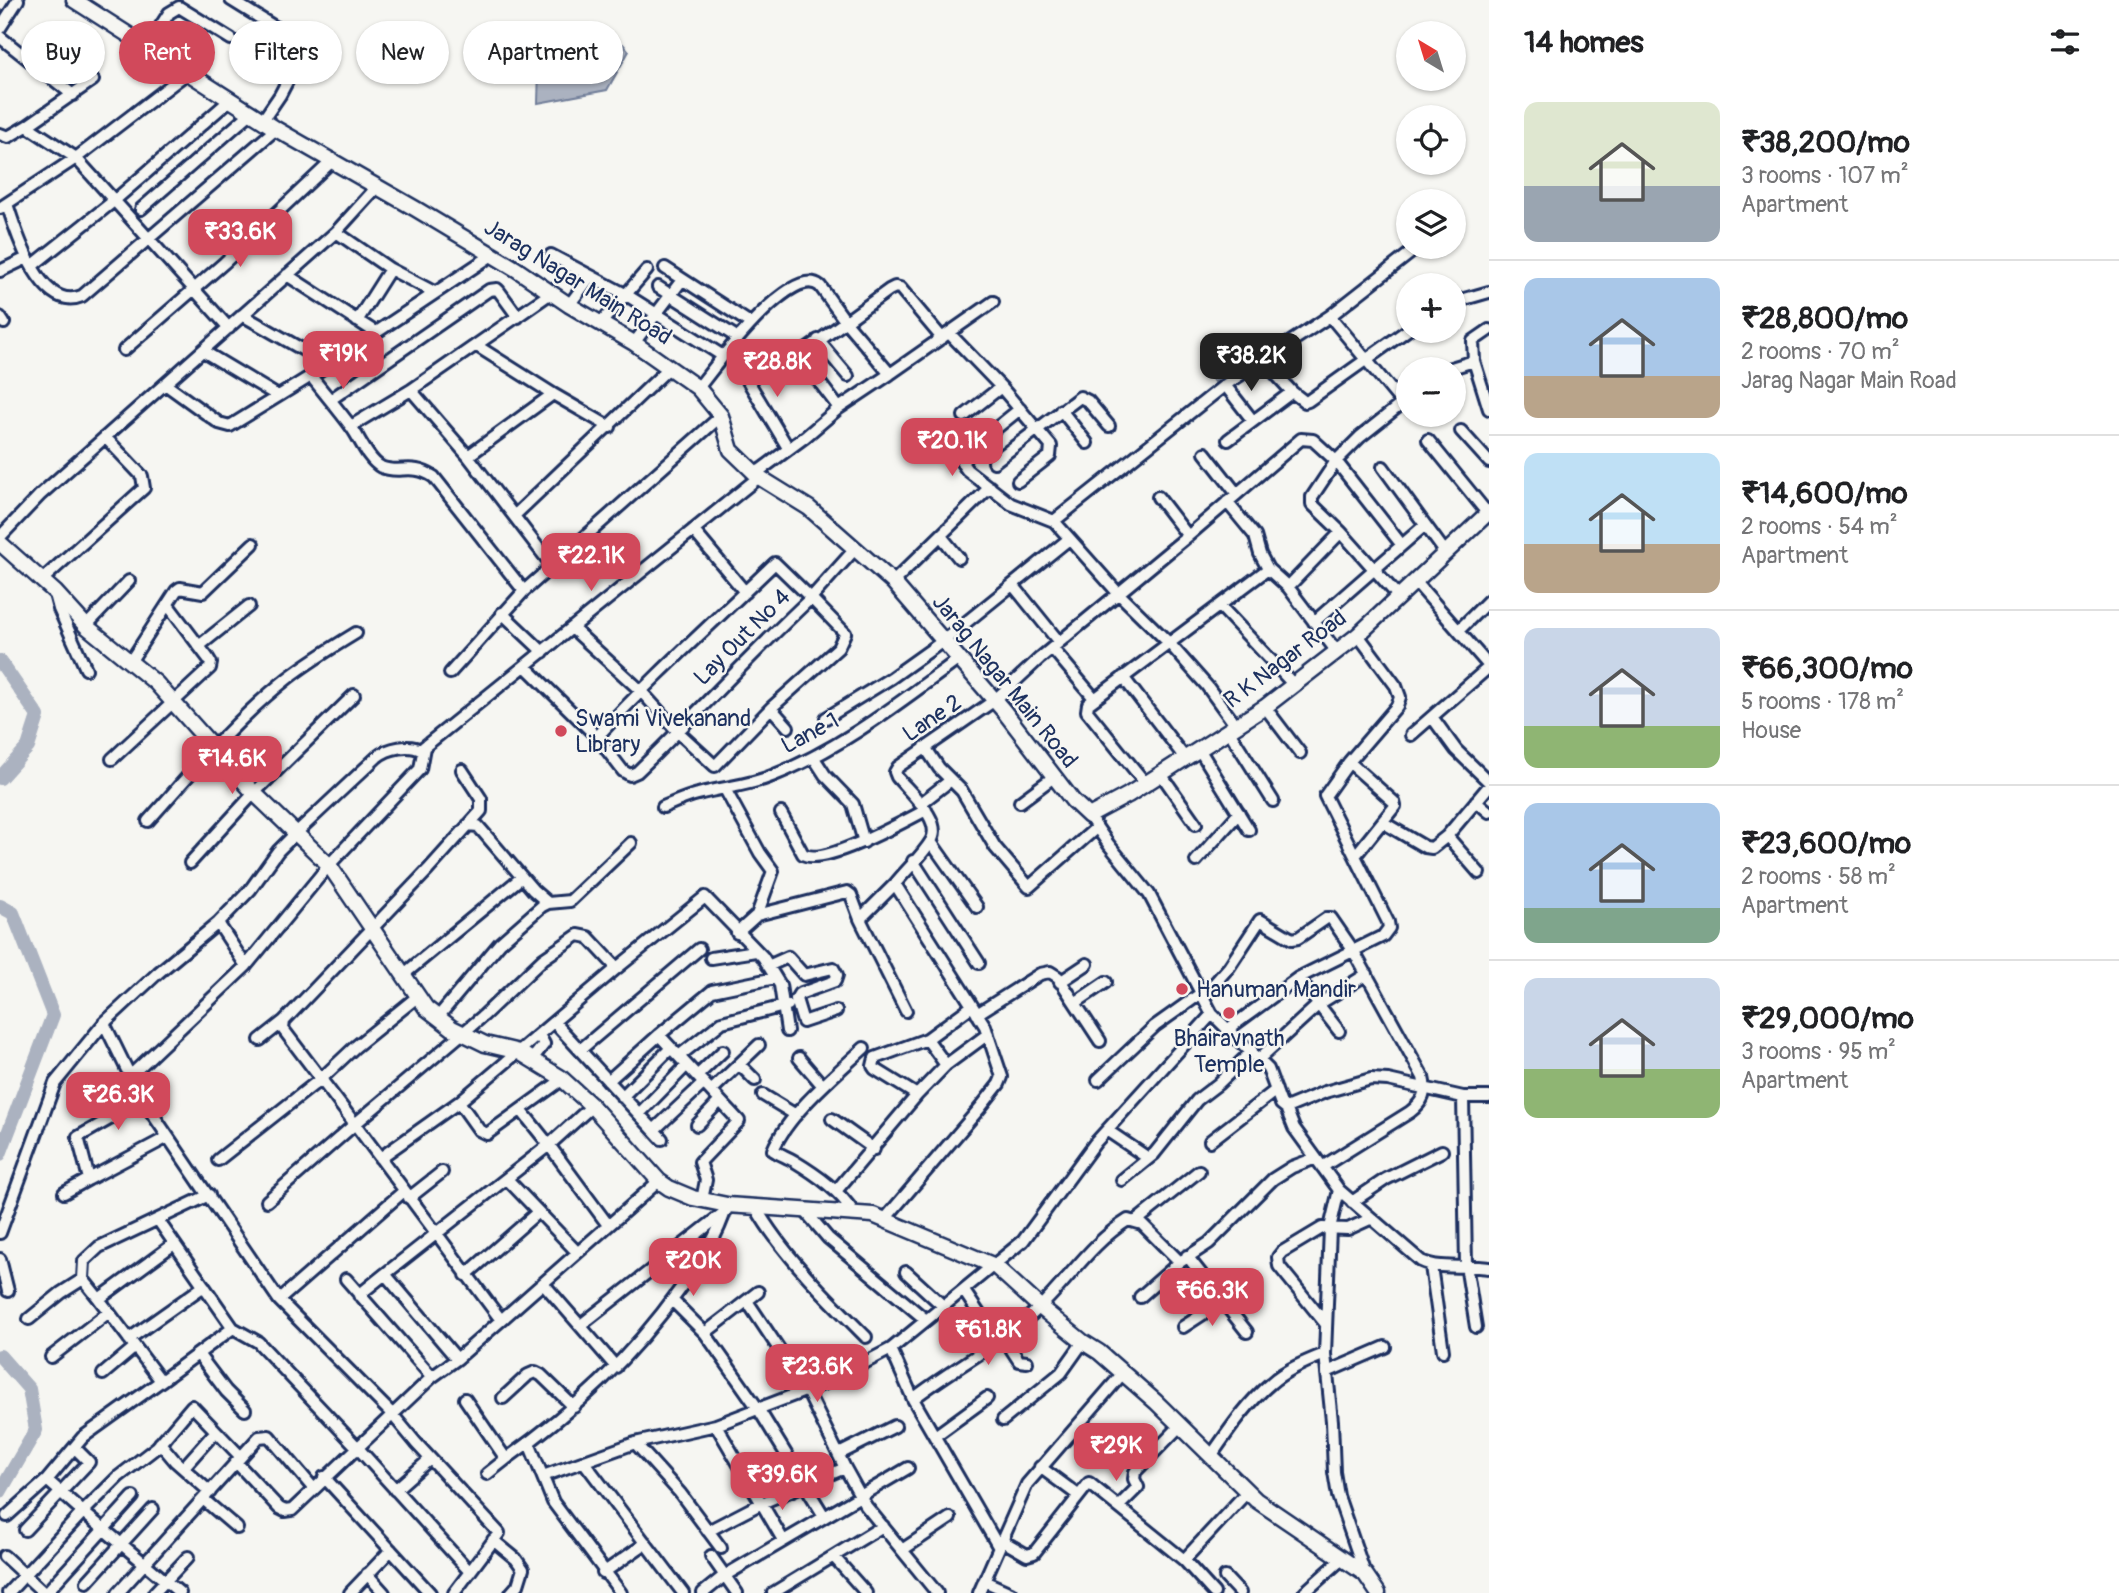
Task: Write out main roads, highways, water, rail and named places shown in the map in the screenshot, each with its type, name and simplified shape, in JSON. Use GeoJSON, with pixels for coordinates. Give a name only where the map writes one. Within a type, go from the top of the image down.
{"type":"FeatureCollection","features":[{"type":"Feature","properties":{"kind":"main road","name":"Jarag Nagar Main Road"},"geometry":{"type":"LineString","coordinates":[[74,0],[276,129],[416,209],[634,343],[698,388],[721,416],[731,450],[757,475],[809,508],[893,582],[995,700],[1092,822]]}},
{"type":"Feature","properties":{"kind":"main road","name":"R K Nagar Road"},"geometry":{"type":"LineString","coordinates":[[1092,822],[1265,707],[1337,652],[1488,513]]}},
{"type":"Feature","properties":{"kind":"main road"},"geometry":{"type":"LineString","coordinates":[[0,543],[55,592],[86,626],[173,700],[213,750],[329,865],[373,927],[417,997],[452,1028],[485,1044],[533,1058],[563,1079],[592,1106],[659,1181],[669,1188],[726,1208],[854,1213],[885,1219],[995,1266],[1040,1307],[1083,1342],[1100,1352],[1256,1500],[1365,1574],[1378,1593]]}},
{"type":"Feature","properties":{"kind":"waterway"},"geometry":{"type":"LineString","coordinates":[[0,661],[38,716],[28,747],[0,778]]}},
{"type":"Feature","properties":{"kind":"waterway"},"geometry":{"type":"LineString","coordinates":[[0,906],[13,913],[53,1015],[0,1154]]}},
{"type":"Feature","properties":{"kind":"waterway"},"geometry":{"type":"LineString","coordinates":[[0,1356],[29,1389],[36,1430],[0,1492]]}},
{"type":"Feature","properties":{"kind":"place","name":"Swami Vivekanand Library"},"geometry":{"type":"Point","coordinates":[561,731]}},
{"type":"Feature","properties":{"kind":"place","name":"Hanuman Mandir"},"geometry":{"type":"Point","coordinates":[1182,989]}},
{"type":"Feature","properties":{"kind":"place","name":"Bhairavnath Temple"},"geometry":{"type":"Point","coordinates":[1229,1013]}}]}
